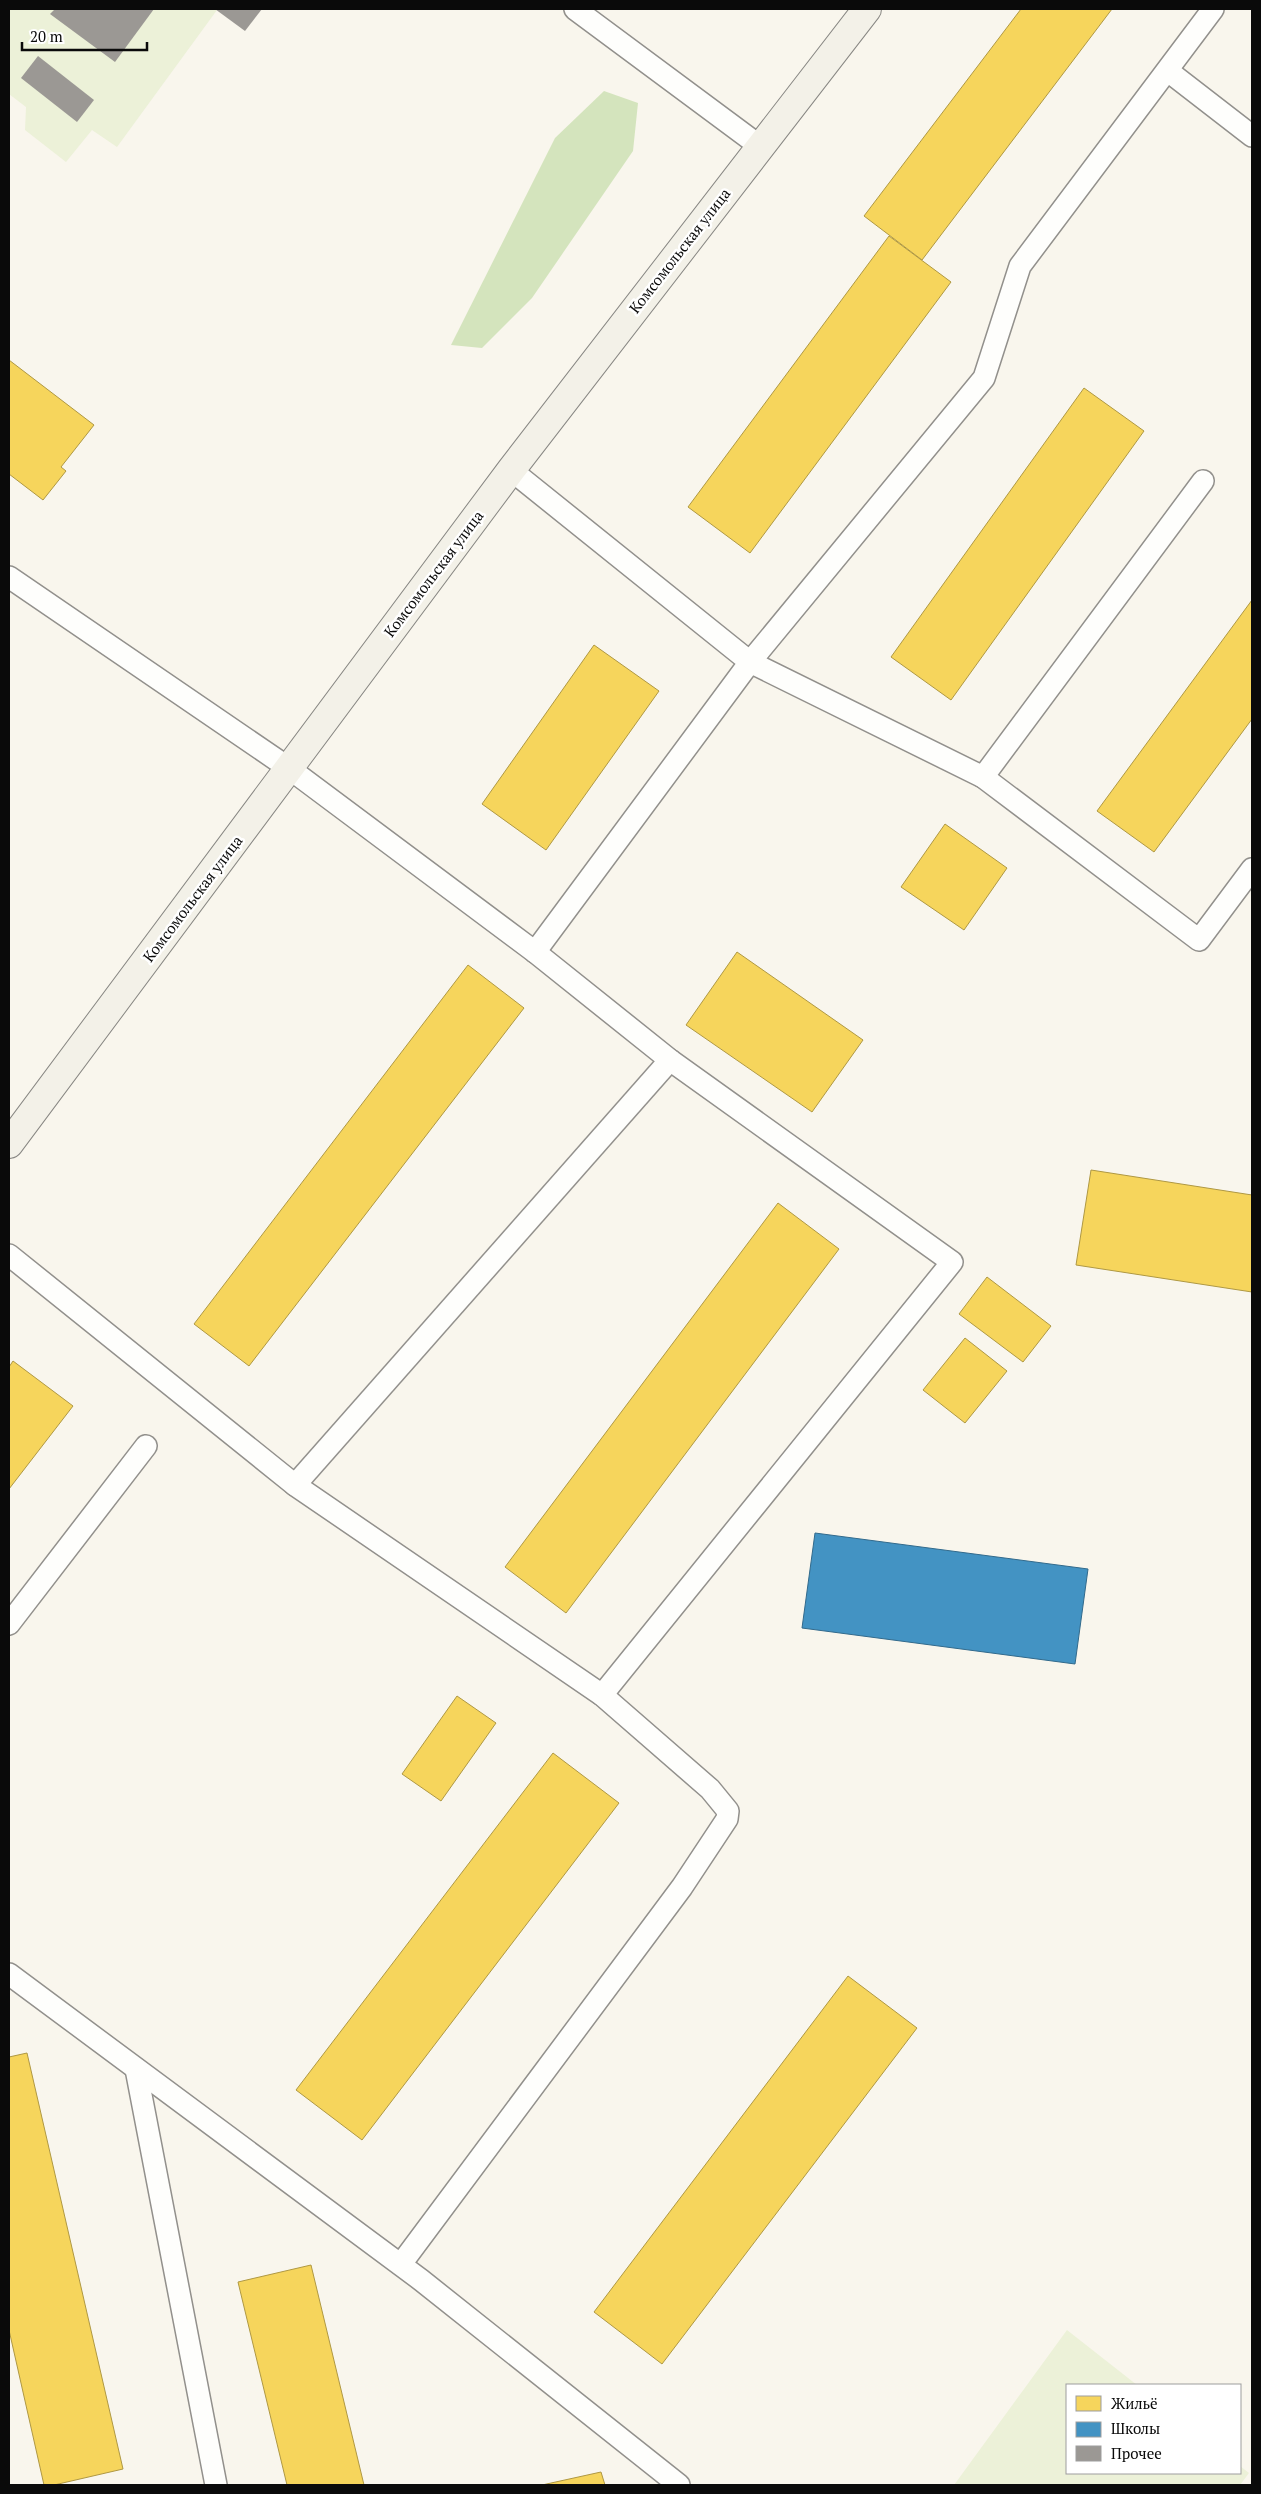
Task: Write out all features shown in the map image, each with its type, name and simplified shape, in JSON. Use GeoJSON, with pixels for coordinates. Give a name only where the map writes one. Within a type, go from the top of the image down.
{"type":"FeatureCollection","features":[{"type":"Feature","properties":{"kind":"main road","name":"Комсомольская улица"},"geometry":{"type":"LineString","coordinates":[[9,1144],[511,470],[867,9]]}},
{"type":"Feature","properties":{"kind":"lane"},"geometry":{"type":"LineString","coordinates":[[575,9],[760,147]]}},
{"type":"Feature","properties":{"kind":"lane"},"geometry":{"type":"LineString","coordinates":[[535,952],[750,662],[984,378],[1020,266],[1213,9]]}},
{"type":"Feature","properties":{"kind":"lane"},"geometry":{"type":"LineString","coordinates":[[1168,71],[1252,136]]}},
{"type":"Feature","properties":{"kind":"lane"},"geometry":{"type":"LineString","coordinates":[[511,470],[750,662],[983,777],[1198,940],[1252,869]]}},
{"type":"Feature","properties":{"kind":"lane"},"geometry":{"type":"LineString","coordinates":[[983,777],[1203,481]]}},
{"type":"Feature","properties":{"kind":"lane"},"geometry":{"type":"LineString","coordinates":[[9,577],[290,769],[535,952],[670,1060],[952,1262],[602,1695]]}},
{"type":"Feature","properties":{"kind":"lane"},"geometry":{"type":"LineString","coordinates":[[295,1485],[670,1060]]}},
{"type":"Feature","properties":{"kind":"lane"},"geometry":{"type":"LineString","coordinates":[[9,1255],[295,1485],[602,1695],[710,1790],[728,1811],[727,1819],[682,1887],[401,2264]]}},
{"type":"Feature","properties":{"kind":"lane"},"geometry":{"type":"LineString","coordinates":[[9,1624],[146,1446]]}},
{"type":"Feature","properties":{"kind":"lane"},"geometry":{"type":"LineString","coordinates":[[9,1974],[401,2264],[679,2485]]}},
{"type":"Feature","properties":{"kind":"lane"},"geometry":{"type":"LineString","coordinates":[[136,2068],[216,2485]]}},
{"type":"Feature","properties":{"kind":"green space"},"geometry":{"type":"Polygon","coordinates":[[[9,9],[217,10],[117,147],[92,130],[66,162],[25,130],[26,107],[9,94],[9,9]]]}},
{"type":"Feature","properties":{"kind":"green space"},"geometry":{"type":"Polygon","coordinates":[[[604,91],[638,103],[633,151],[532,298],[482,348],[451,345],[555,138],[604,91]]]}},
{"type":"Feature","properties":{"kind":"green space"},"geometry":{"type":"Polygon","coordinates":[[[1067,2330],[1136,2384],[1066,2384],[1066,2474],[1241,2474],[1241,2467],[1249,2473],[1240,2485],[954,2485],[1067,2330]]]}},
{"type":"Feature","properties":{"kind":"building: Жильё"},"geometry":{"type":"Polygon","coordinates":[[[1021,9],[1112,9],[922,260],[864,216],[1021,9]]]}},
{"type":"Feature","properties":{"kind":"building: Жильё"},"geometry":{"type":"Polygon","coordinates":[[[889,236],[951,282],[750,553],[688,507],[889,236]]]}},
{"type":"Feature","properties":{"kind":"building: Жильё"},"geometry":{"type":"Polygon","coordinates":[[[9,360],[94,425],[61,467],[66,471],[43,500],[9,474],[9,360]]]}},
{"type":"Feature","properties":{"kind":"building: Жильё"},"geometry":{"type":"Polygon","coordinates":[[[1084,388],[1144,431],[951,700],[891,657],[1084,388]]]}},
{"type":"Feature","properties":{"kind":"building: Жильё"},"geometry":{"type":"Polygon","coordinates":[[[1252,600],[1252,719],[1154,852],[1097,811],[1252,600]]]}},
{"type":"Feature","properties":{"kind":"building: Жильё"},"geometry":{"type":"Polygon","coordinates":[[[594,645],[659,691],[546,850],[482,804],[594,645]]]}},
{"type":"Feature","properties":{"kind":"building: Жильё"},"geometry":{"type":"Polygon","coordinates":[[[945,824],[1007,868],[964,930],[901,887],[945,824]]]}},
{"type":"Feature","properties":{"kind":"building: Жильё"},"geometry":{"type":"Polygon","coordinates":[[[737,952],[863,1040],[812,1112],[686,1025],[737,952]]]}},
{"type":"Feature","properties":{"kind":"building: Жильё"},"geometry":{"type":"Polygon","coordinates":[[[468,965],[524,1008],[249,1366],[194,1324],[468,965]]]}},
{"type":"Feature","properties":{"kind":"building: Жильё"},"geometry":{"type":"Polygon","coordinates":[[[1091,1170],[1252,1195],[1252,1292],[1076,1265],[1091,1170]]]}},
{"type":"Feature","properties":{"kind":"building: Жильё"},"geometry":{"type":"Polygon","coordinates":[[[778,1203],[839,1249],[566,1613],[505,1567],[778,1203]]]}},
{"type":"Feature","properties":{"kind":"building: Жильё"},"geometry":{"type":"Polygon","coordinates":[[[987,1277],[1051,1326],[1023,1362],[959,1314],[987,1277]]]}},
{"type":"Feature","properties":{"kind":"building: Жильё"},"geometry":{"type":"Polygon","coordinates":[[[965,1338],[1007,1371],[965,1423],[923,1390],[965,1338]]]}},
{"type":"Feature","properties":{"kind":"building: Жильё"},"geometry":{"type":"Polygon","coordinates":[[[13,1361],[73,1406],[9,1489],[9,1367],[13,1361]]]}},
{"type":"Feature","properties":{"kind":"building: Жильё"},"geometry":{"type":"Polygon","coordinates":[[[457,1696],[496,1723],[441,1801],[402,1774],[457,1696]]]}},
{"type":"Feature","properties":{"kind":"building: Жильё"},"geometry":{"type":"Polygon","coordinates":[[[553,1753],[619,1803],[362,2140],[296,2090],[553,1753]]]}},
{"type":"Feature","properties":{"kind":"building: Жильё"},"geometry":{"type":"Polygon","coordinates":[[[848,1976],[917,2028],[662,2364],[594,2312],[848,1976]]]}},
{"type":"Feature","properties":{"kind":"building: Жильё"},"geometry":{"type":"Polygon","coordinates":[[[27,2053],[123,2469],[54,2485],[44,2485],[9,2330],[9,2057],[27,2053]]]}},
{"type":"Feature","properties":{"kind":"building: Жильё"},"geometry":{"type":"Polygon","coordinates":[[[311,2265],[364,2485],[287,2485],[238,2282],[311,2265]]]}},
{"type":"Feature","properties":{"kind":"building: Жильё"},"geometry":{"type":"Polygon","coordinates":[[[601,2472],[605,2485],[542,2485],[601,2472]]]}},
{"type":"Feature","properties":{"kind":"building: Школы"},"geometry":{"type":"Polygon","coordinates":[[[815,1533],[1088,1569],[1075,1664],[802,1628],[815,1533]]]}},
{"type":"Feature","properties":{"kind":"building: Прочее"},"geometry":{"type":"Polygon","coordinates":[[[55,9],[154,9],[115,62],[50,14],[55,9]]]}},
{"type":"Feature","properties":{"kind":"building: Прочее"},"geometry":{"type":"Polygon","coordinates":[[[215,9],[262,9],[245,31],[215,9]]]}},
{"type":"Feature","properties":{"kind":"building: Прочее"},"geometry":{"type":"Polygon","coordinates":[[[38,56],[94,100],[77,122],[21,78],[38,56]]]}}]}
